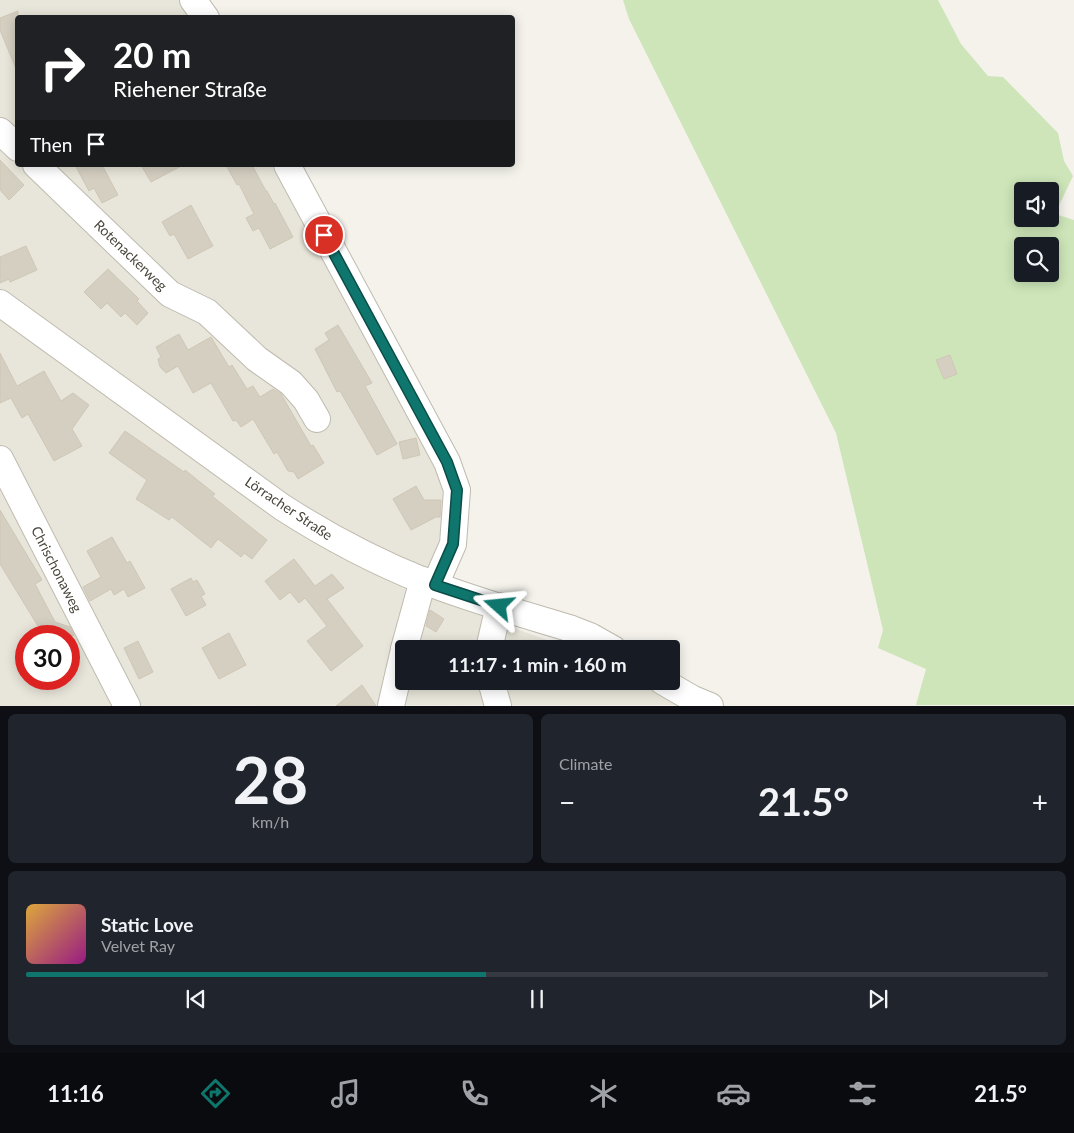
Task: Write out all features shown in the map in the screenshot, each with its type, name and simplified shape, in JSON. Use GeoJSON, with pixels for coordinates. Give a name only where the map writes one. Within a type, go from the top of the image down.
{"type":"FeatureCollection","features":[{"type":"Feature","properties":{"kind":"street"},"geometry":{"type":"LineString","coordinates":[[193,0],[204,15]]}},
{"type":"Feature","properties":{"kind":"street"},"geometry":{"type":"LineString","coordinates":[[0,131],[15,145]]}},
{"type":"Feature","properties":{"kind":"street","name":"Rotenackerweg"},"geometry":{"type":"LineString","coordinates":[[38,167],[170,294],[207,312],[257,359],[290,382],[306,400],[316,419]]}},
{"type":"Feature","properties":{"kind":"street"},"geometry":{"type":"LineString","coordinates":[[288,167],[447,462],[457,490],[453,544],[429,583],[407,640]]}},
{"type":"Feature","properties":{"kind":"street","name":"Lörracher Straße"},"geometry":{"type":"LineString","coordinates":[[0,303],[282,507],[320,531],[359,552],[429,583],[572,629],[597,640]]}},
{"type":"Feature","properties":{"kind":"street","name":"Chrischonaweg"},"geometry":{"type":"LineString","coordinates":[[0,459],[127,706]]}},
{"type":"Feature","properties":{"kind":"street"},"geometry":{"type":"LineString","coordinates":[[491,640],[499,606]]}},
{"type":"Feature","properties":{"kind":"street"},"geometry":{"type":"LineString","coordinates":[[391,706],[395,688]]}},
{"type":"Feature","properties":{"kind":"street"},"geometry":{"type":"LineString","coordinates":[[494,690],[498,706]]}},
{"type":"Feature","properties":{"kind":"street"},"geometry":{"type":"LineString","coordinates":[[677,690],[692,699],[710,706]]}},
{"type":"Feature","properties":{"kind":"shaded area"},"geometry":{"type":"Polygon","coordinates":[[[0,0],[179,0],[190,15],[15,15],[15,167],[272,167],[436,467],[445,500],[443,524],[425,596],[547,640],[395,640],[395,690],[654,690],[681,705],[0,706],[0,0]]]}},
{"type":"Feature","properties":{"kind":"green space"},"geometry":{"type":"Polygon","coordinates":[[[623,0],[938,0],[961,44],[988,76],[1003,77],[1058,133],[1064,161],[1073,176],[1059,206],[1059,182],[1014,182],[1014,227],[1059,227],[1059,215],[1074,220],[1074,705],[916,705],[926,669],[878,648],[883,630],[836,433],[629,19],[623,0]]]}},
{"type":"Feature","properties":{"kind":"building"},"geometry":{"type":"Polygon","coordinates":[[[18,11],[18,15],[15,15],[15,66],[0,30],[0,18],[18,11]]]}},
{"type":"Feature","properties":{"kind":"building"},"geometry":{"type":"Polygon","coordinates":[[[0,160],[24,185],[9,200],[0,190],[0,160]]]}},
{"type":"Feature","properties":{"kind":"building"},"geometry":{"type":"Polygon","coordinates":[[[76,167],[103,167],[118,195],[102,203],[94,188],[89,191],[76,167]]]}},
{"type":"Feature","properties":{"kind":"building"},"geometry":{"type":"Polygon","coordinates":[[[142,167],[179,167],[151,182],[142,167]]]}},
{"type":"Feature","properties":{"kind":"building"},"geometry":{"type":"Polygon","coordinates":[[[227,167],[253,167],[293,237],[270,249],[259,228],[253,231],[246,218],[254,214],[239,184],[237,185],[227,167]]]}},
{"type":"Feature","properties":{"kind":"building"},"geometry":{"type":"Polygon","coordinates":[[[191,205],[213,246],[188,259],[174,234],[170,236],[162,222],[191,205]]]}},
{"type":"Feature","properties":{"kind":"building"},"geometry":{"type":"Polygon","coordinates":[[[26,246],[37,270],[10,282],[9,279],[0,283],[0,257],[26,246]]]}},
{"type":"Feature","properties":{"kind":"building"},"geometry":{"type":"Polygon","coordinates":[[[108,269],[139,299],[137,301],[148,313],[137,325],[125,313],[121,317],[107,303],[101,309],[84,292],[108,269]]]}},
{"type":"Feature","properties":{"kind":"building"},"geometry":{"type":"Polygon","coordinates":[[[338,325],[372,383],[365,386],[397,444],[377,455],[340,391],[337,392],[315,349],[329,340],[325,333],[338,325]]]}},
{"type":"Feature","properties":{"kind":"building"},"geometry":{"type":"Polygon","coordinates":[[[179,334],[188,350],[211,337],[229,367],[232,365],[247,389],[253,386],[260,397],[273,389],[281,394],[311,446],[313,445],[324,463],[298,479],[294,472],[288,471],[277,452],[274,454],[253,419],[241,427],[236,420],[233,421],[211,383],[193,393],[178,366],[166,373],[160,367],[158,359],[161,357],[156,347],[179,334]]]}},
{"type":"Feature","properties":{"kind":"building"},"geometry":{"type":"Polygon","coordinates":[[[0,353],[17,386],[44,371],[61,401],[73,393],[89,405],[72,429],[82,446],[54,461],[28,414],[22,418],[11,398],[0,403],[0,353]]]}},
{"type":"Feature","properties":{"kind":"building"},"geometry":{"type":"Polygon","coordinates":[[[950,355],[957,374],[944,379],[936,360],[950,355]]]}},
{"type":"Feature","properties":{"kind":"building"},"geometry":{"type":"Polygon","coordinates":[[[125,431],[184,472],[185,470],[215,494],[212,496],[267,540],[252,559],[244,553],[241,557],[218,539],[211,548],[172,517],[169,520],[136,499],[147,480],[109,453],[125,431]]]}},
{"type":"Feature","properties":{"kind":"building"},"geometry":{"type":"Polygon","coordinates":[[[416,438],[420,455],[403,459],[399,442],[416,438]]]}},
{"type":"Feature","properties":{"kind":"building"},"geometry":{"type":"Polygon","coordinates":[[[416,486],[424,500],[441,500],[440,517],[436,517],[411,530],[393,499],[416,486]]]}},
{"type":"Feature","properties":{"kind":"building"},"geometry":{"type":"Polygon","coordinates":[[[0,510],[42,580],[35,584],[55,622],[64,625],[37,625],[0,564],[0,510]]]}},
{"type":"Feature","properties":{"kind":"building"},"geometry":{"type":"Polygon","coordinates":[[[112,537],[127,563],[130,561],[145,588],[128,597],[124,589],[114,595],[111,589],[90,601],[83,587],[101,577],[87,551],[112,537]]]}},
{"type":"Feature","properties":{"kind":"building"},"geometry":{"type":"Polygon","coordinates":[[[294,559],[315,586],[332,574],[344,588],[327,599],[363,646],[331,671],[307,641],[327,626],[305,598],[299,603],[290,592],[280,600],[265,581],[294,559]]]}},
{"type":"Feature","properties":{"kind":"building"},"geometry":{"type":"Polygon","coordinates":[[[191,578],[193,582],[197,580],[205,594],[201,596],[206,605],[186,616],[171,589],[191,578]]]}},
{"type":"Feature","properties":{"kind":"building"},"geometry":{"type":"Polygon","coordinates":[[[430,610],[444,619],[436,632],[426,626],[430,610]]]}},
{"type":"Feature","properties":{"kind":"building"},"geometry":{"type":"Polygon","coordinates":[[[229,633],[246,665],[219,679],[202,648],[229,633]]]}},
{"type":"Feature","properties":{"kind":"building"},"geometry":{"type":"Polygon","coordinates":[[[138,641],[153,672],[139,679],[124,648],[138,641]]]}},
{"type":"Feature","properties":{"kind":"building"},"geometry":{"type":"Polygon","coordinates":[[[362,685],[376,706],[336,706],[362,685]]]}},
{"type":"Feature","properties":{"kind":"route"},"geometry":{"type":"LineString","coordinates":[[324,235],[447,462],[457,490],[453,544],[435,585],[499,606]]}}]}
